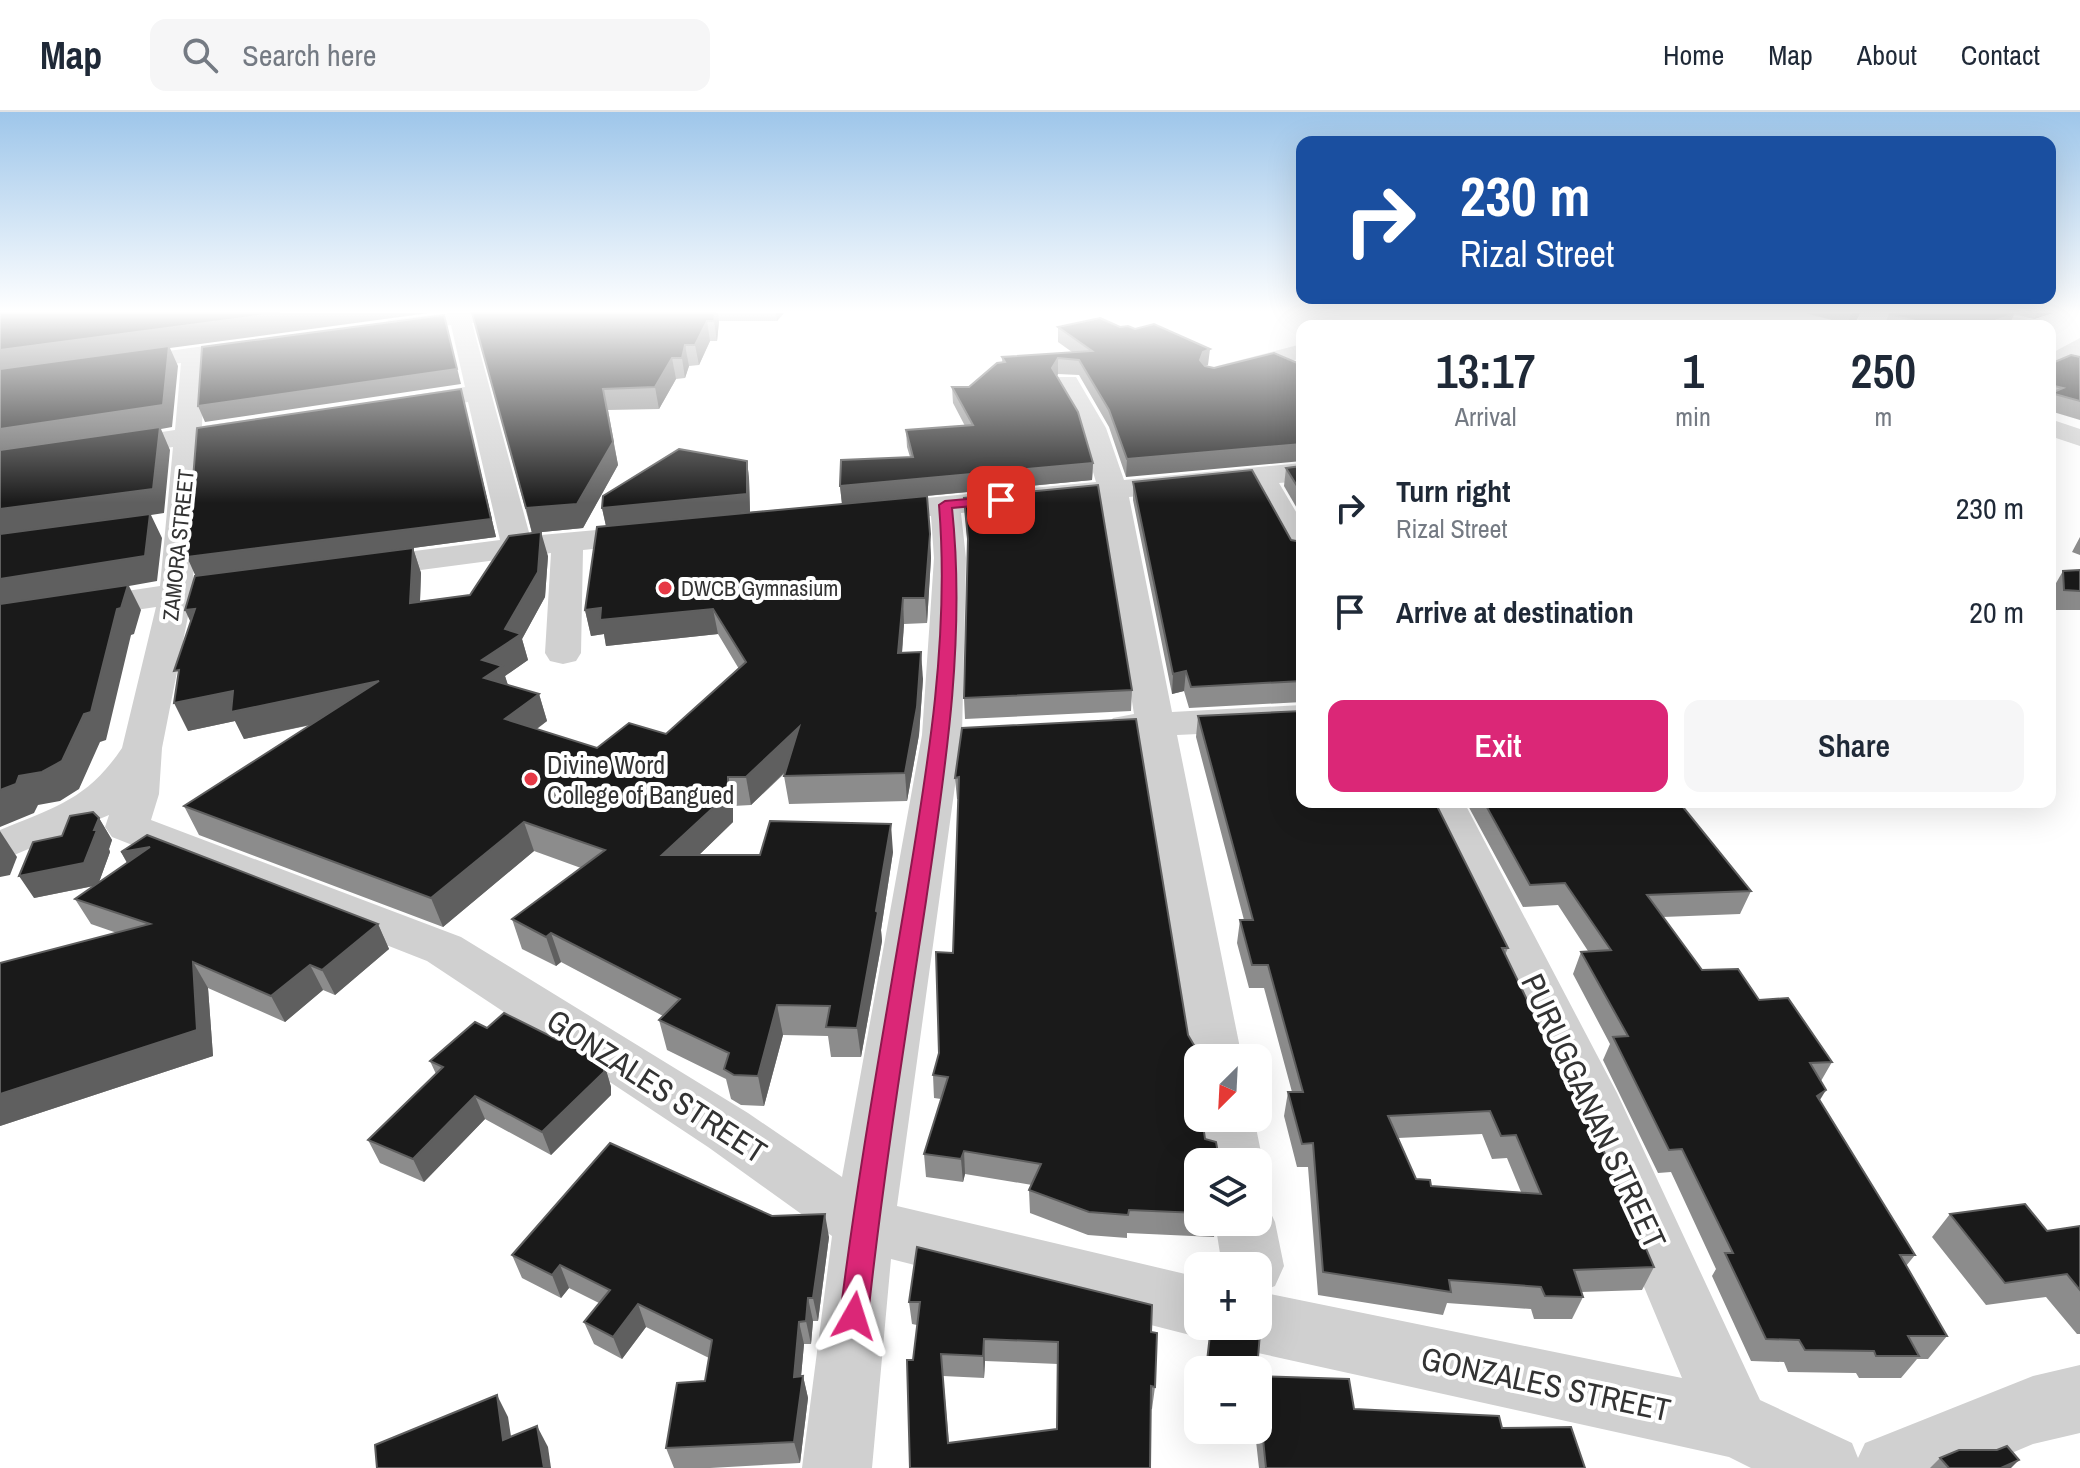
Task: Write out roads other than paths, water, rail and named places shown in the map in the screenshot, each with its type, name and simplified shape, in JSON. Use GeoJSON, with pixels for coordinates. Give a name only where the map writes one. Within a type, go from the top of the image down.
{"type":"FeatureCollection","features":[{"type":"Feature","properties":{"kind":"street"},"geometry":{"type":"LineString","coordinates":[[0,381],[34,376]]}},
{"type":"Feature","properties":{"kind":"street","name":"ZAMORA STREET"},"geometry":{"type":"LineString","coordinates":[[127,827],[138,794],[142,748],[176,592],[167,525],[189,437],[193,376]]}},
{"type":"Feature","properties":{"kind":"street"},"geometry":{"type":"LineString","coordinates":[[474,376],[517,547]]}},
{"type":"Feature","properties":{"kind":"street"},"geometry":{"type":"LineString","coordinates":[[1067,382],[1093,428],[1113,490],[1212,1044]]}},
{"type":"Feature","properties":{"kind":"street"},"geometry":{"type":"LineString","coordinates":[[387,407],[478,393]]}},
{"type":"Feature","properties":{"kind":"street"},"geometry":{"type":"LineString","coordinates":[[0,464],[281,423]]}},
{"type":"Feature","properties":{"kind":"street"},"geometry":{"type":"LineString","coordinates":[[2056,429],[2080,438]]}},
{"type":"Feature","properties":{"kind":"street"},"geometry":{"type":"LineString","coordinates":[[843,515],[1296,473]]}},
{"type":"Feature","properties":{"kind":"street"},"geometry":{"type":"LineString","coordinates":[[1261,476],[1296,539]]}},
{"type":"Feature","properties":{"kind":"street"},"geometry":{"type":"LineString","coordinates":[[837,1468],[864,1225],[957,735],[945,505]]}},
{"type":"Feature","properties":{"kind":"street"},"geometry":{"type":"LineString","coordinates":[[331,572],[517,547],[676,531]]}},
{"type":"Feature","properties":{"kind":"street"},"geometry":{"type":"LineString","coordinates":[[563,653],[567,542]]}},
{"type":"Feature","properties":{"kind":"street"},"geometry":{"type":"LineString","coordinates":[[0,620],[269,580]]}},
{"type":"Feature","properties":{"kind":"street"},"geometry":{"type":"LineString","coordinates":[[1094,728],[1296,717]]}},
{"type":"Feature","properties":{"kind":"street"},"geometry":{"type":"LineString","coordinates":[[0,849],[93,807],[126,773],[142,748]]}},
{"type":"Feature","properties":{"kind":"street","name":"PURUGGANAN STREET"},"geometry":{"type":"LineString","coordinates":[[1446,808],[1590,1093],[1736,1424]]}},
{"type":"Feature","properties":{"kind":"street"},"geometry":{"type":"LineString","coordinates":[[0,849],[127,827]]}},
{"type":"Feature","properties":{"kind":"street","name":"GONZALES STREET"},"geometry":{"type":"LineString","coordinates":[[127,827],[444,949],[728,1130],[864,1225],[1184,1304]]}},
{"type":"Feature","properties":{"kind":"street","name":"GONZALES STREET"},"geometry":{"type":"LineString","coordinates":[[1272,1305],[1736,1424],[1827,1468]]}},
{"type":"Feature","properties":{"kind":"street"},"geometry":{"type":"LineString","coordinates":[[1890,1468],[2033,1410],[2080,1399]]}},
{"type":"Feature","properties":{"kind":"place","name":"DWCB Gymnasium"},"geometry":{"type":"Point","coordinates":[665,588]}},
{"type":"Feature","properties":{"kind":"place","name":"Divine Word College of Bangued"},"geometry":{"type":"Point","coordinates":[531,779]}}]}
